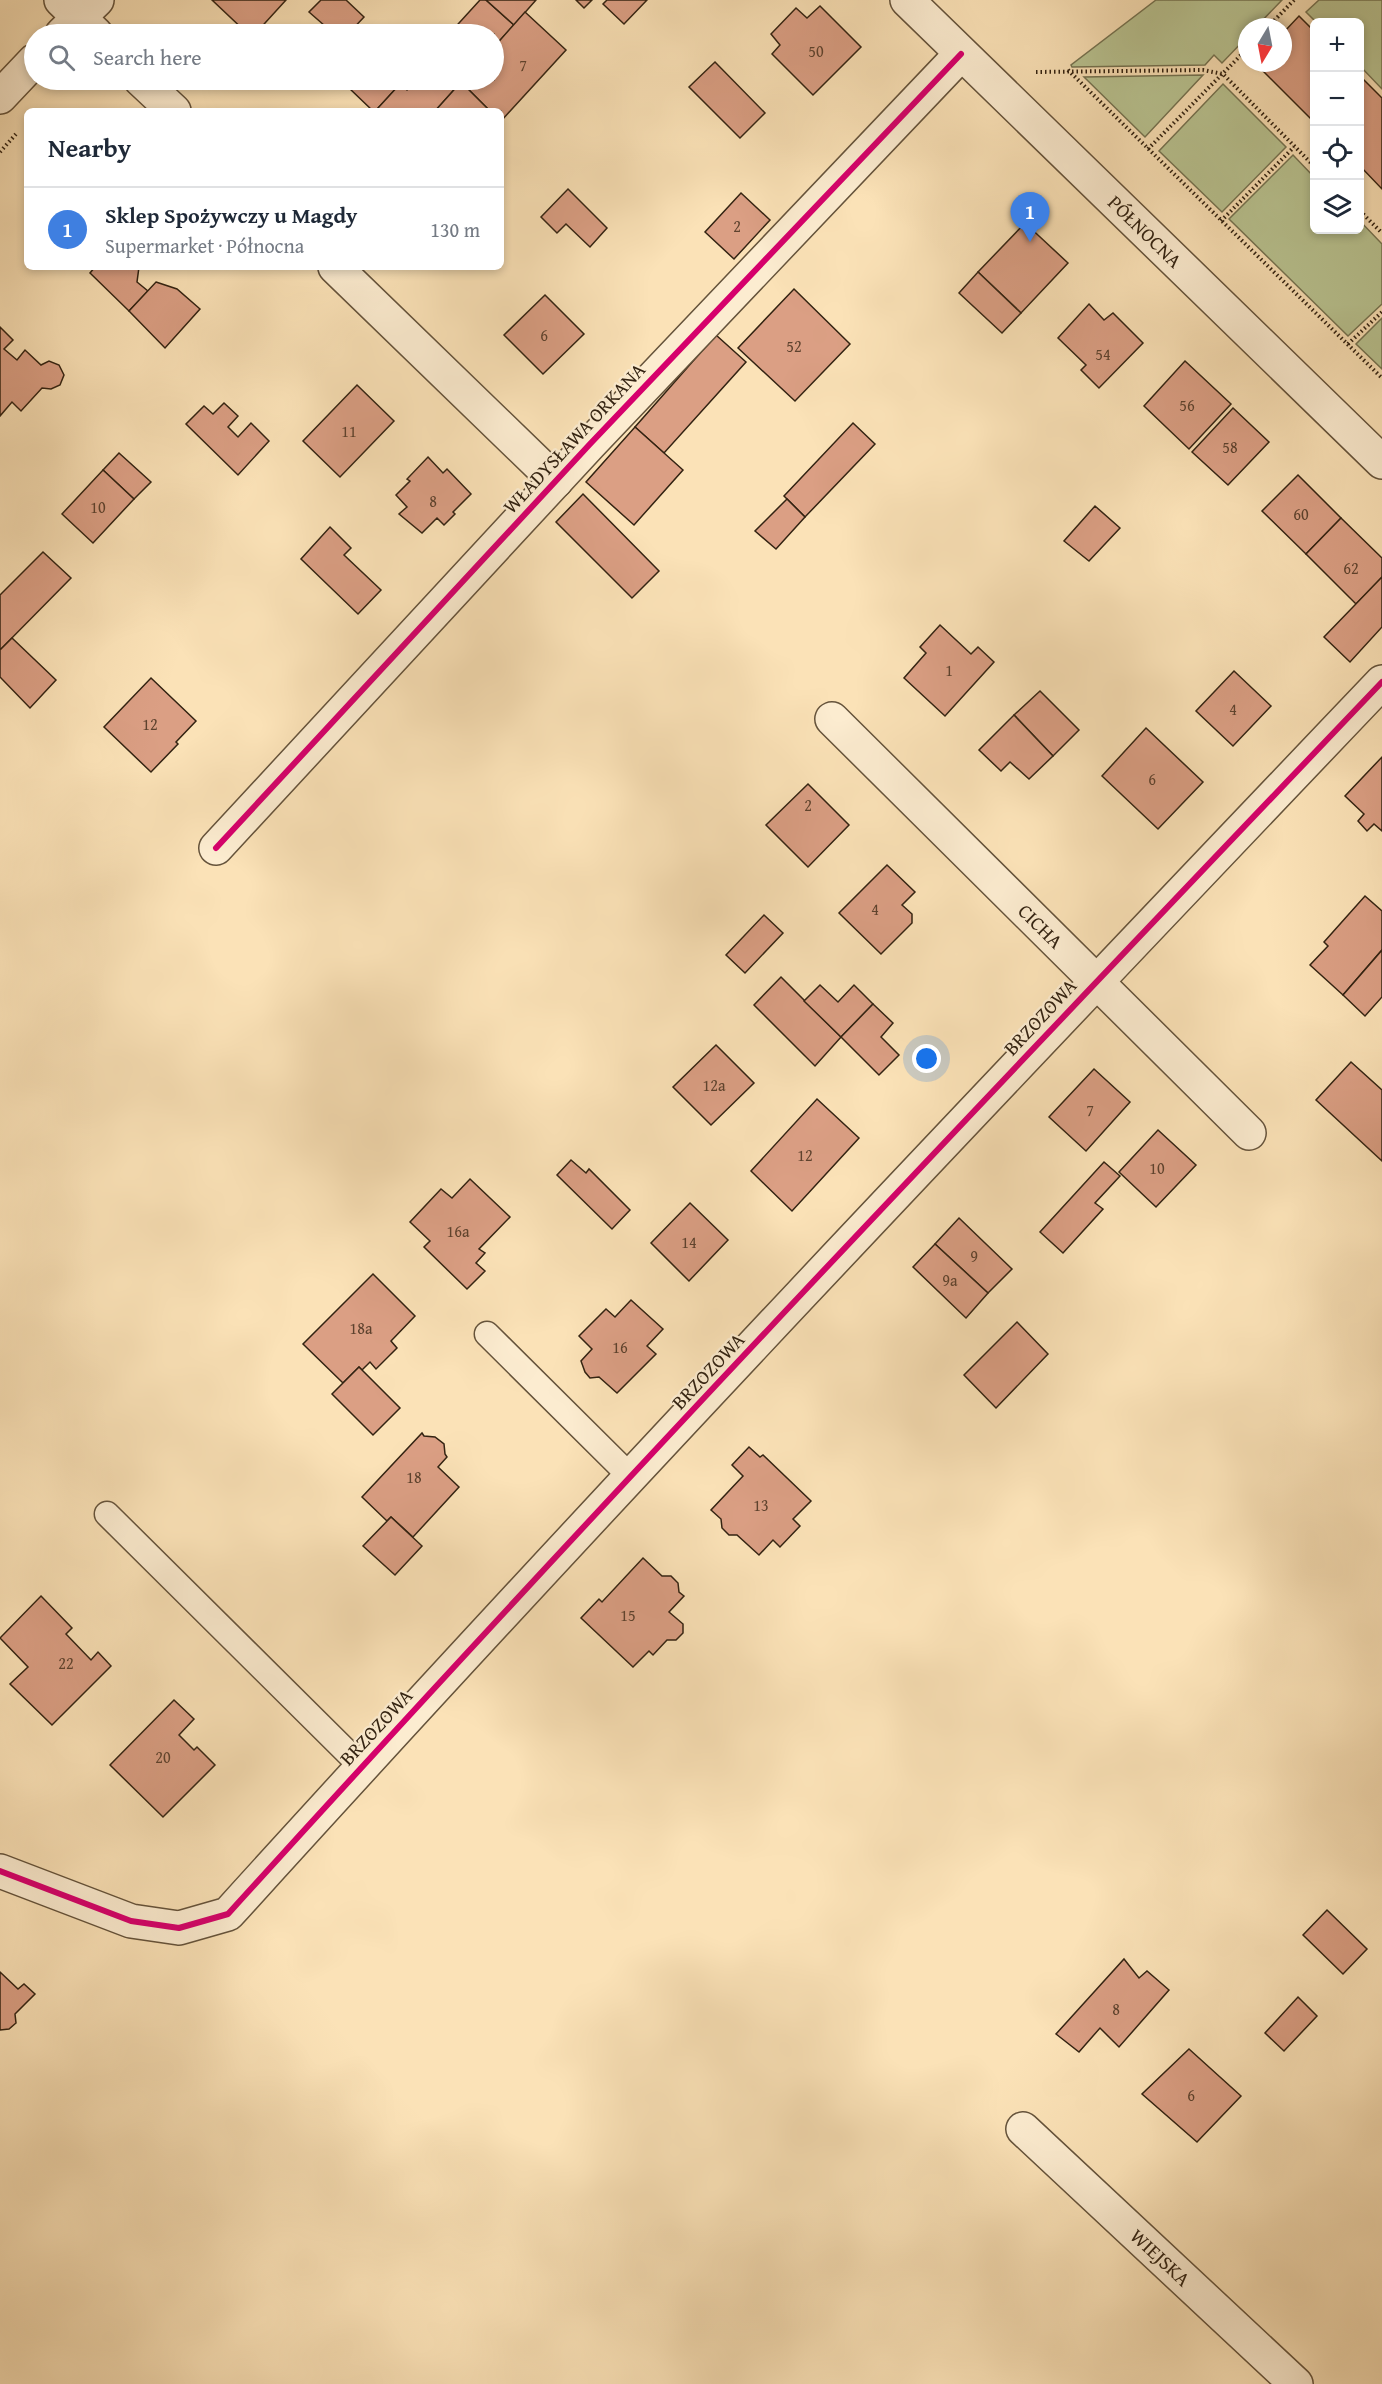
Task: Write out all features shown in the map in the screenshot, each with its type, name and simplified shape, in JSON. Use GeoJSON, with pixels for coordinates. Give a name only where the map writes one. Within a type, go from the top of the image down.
{"type":"FeatureCollection","features":[{"type":"Feature","properties":{"kind":"street","name":"PÓŁNOCNA"},"geometry":{"type":"LineString","coordinates":[[907,0],[1382,462]]}},
{"type":"Feature","properties":{"kind":"street","name":"WŁADYSŁAWA ORKANA"},"geometry":{"type":"LineString","coordinates":[[216,848],[556,481],[961,54]]}},
{"type":"Feature","properties":{"kind":"street"},"geometry":{"type":"LineString","coordinates":[[0,97],[24,72]]}},
{"type":"Feature","properties":{"kind":"street"},"geometry":{"type":"LineString","coordinates":[[152,90],[171,108]]}},
{"type":"Feature","properties":{"kind":"street"},"geometry":{"type":"LineString","coordinates":[[338,270],[556,481]]}},
{"type":"Feature","properties":{"kind":"street","name":"BRZOZOWA"},"geometry":{"type":"LineString","coordinates":[[0,1871],[131,1921],[179,1928],[228,1914],[631,1477],[1096,982],[1382,682]]}},
{"type":"Feature","properties":{"kind":"street","name":"CICHA"},"geometry":{"type":"LineString","coordinates":[[832,719],[1250,1133]]}},
{"type":"Feature","properties":{"kind":"street","name":"WIEJSKA"},"geometry":{"type":"LineString","coordinates":[[1023,2129],[1296,2384]]}},
{"type":"Feature","properties":{"kind":"lane"},"geometry":{"type":"LineString","coordinates":[[487,1334],[631,1477]]}},
{"type":"Feature","properties":{"kind":"lane"},"geometry":{"type":"LineString","coordinates":[[107,1514],[362,1767]]}},
{"type":"Feature","properties":{"kind":"path"},"geometry":{"type":"LineString","coordinates":[[1277,18],[1294,0]]}},
{"type":"Feature","properties":{"kind":"path"},"geometry":{"type":"LineString","coordinates":[[1148,149],[1238,58]]}},
{"type":"Feature","properties":{"kind":"path"},"geometry":{"type":"LineString","coordinates":[[1310,162],[1223,74],[1203,70],[1068,70],[1382,378]]}},
{"type":"Feature","properties":{"kind":"path"},"geometry":{"type":"LineString","coordinates":[[0,152],[20,130]]}},
{"type":"Feature","properties":{"kind":"path"},"geometry":{"type":"LineString","coordinates":[[1221,221],[1294,147]]}},
{"type":"Feature","properties":{"kind":"path"},"geometry":{"type":"LineString","coordinates":[[1364,216],[1382,234]]}},
{"type":"Feature","properties":{"kind":"path"},"geometry":{"type":"LineString","coordinates":[[1348,344],[1382,312]]}},
{"type":"Feature","properties":{"kind":"green space"},"geometry":{"type":"Polygon","coordinates":[[[1156,0],[1282,0],[1265,18],[1238,18],[1238,46],[1222,63],[1214,55],[1205,65],[1072,67],[1071,65],[1156,0]]]}},
{"type":"Feature","properties":{"kind":"green space"},"geometry":{"type":"Polygon","coordinates":[[[1319,0],[1382,0],[1382,89],[1364,70],[1364,18],[1312,18],[1306,12],[1319,0]]]}},
{"type":"Feature","properties":{"kind":"green space"},"geometry":{"type":"Polygon","coordinates":[[[1203,75],[1145,137],[1084,77],[1203,75]]]}},
{"type":"Feature","properties":{"kind":"green space"},"geometry":{"type":"Polygon","coordinates":[[[1223,84],[1286,147],[1222,212],[1159,151],[1223,84]]]}},
{"type":"Feature","properties":{"kind":"green space"},"geometry":{"type":"Polygon","coordinates":[[[1293,155],[1310,173],[1310,234],[1364,234],[1364,225],[1382,244],[1382,304],[1348,336],[1229,219],[1293,155]]]}},
{"type":"Feature","properties":{"kind":"green space"},"geometry":{"type":"Polygon","coordinates":[[[1382,318],[1382,369],[1356,344],[1382,318]]]}},
{"type":"Feature","properties":{"kind":"building"},"geometry":{"type":"Polygon","coordinates":[[[212,0],[286,0],[264,24],[237,24],[212,0]]]}},
{"type":"Feature","properties":{"kind":"building"},"geometry":{"type":"Polygon","coordinates":[[[321,0],[346,0],[364,17],[357,24],[323,24],[309,12],[321,0]]]}},
{"type":"Feature","properties":{"kind":"building"},"geometry":{"type":"Polygon","coordinates":[[[480,0],[486,0],[514,25],[504,36],[504,24],[458,24],[480,0]]]}},
{"type":"Feature","properties":{"kind":"building"},"geometry":{"type":"Polygon","coordinates":[[[486,0],[536,0],[514,25],[486,0]]]}},
{"type":"Feature","properties":{"kind":"building"},"geometry":{"type":"Polygon","coordinates":[[[576,0],[592,0],[584,8],[576,0]]]}},
{"type":"Feature","properties":{"kind":"building"},"geometry":{"type":"Polygon","coordinates":[[[607,0],[647,0],[624,24],[603,4],[607,0]]]}},
{"type":"Feature","properties":{"kind":"building"},"geometry":{"type":"Polygon","coordinates":[[[820,6],[861,47],[813,95],[772,54],[780,45],[771,34],[796,8],[807,18],[820,6]]]}},
{"type":"Feature","properties":{"kind":"building"},"geometry":{"type":"Polygon","coordinates":[[[525,12],[566,50],[504,118],[504,108],[487,108],[469,90],[504,90],[504,36],[525,12]]]}},
{"type":"Feature","properties":{"kind":"building"},"geometry":{"type":"Polygon","coordinates":[[[1299,16],[1310,27],[1310,118],[1264,72],[1292,72],[1292,23],[1299,16]]]}},
{"type":"Feature","properties":{"kind":"building"},"geometry":{"type":"Polygon","coordinates":[[[715,62],[765,113],[740,138],[689,87],[715,62]]]}},
{"type":"Feature","properties":{"kind":"building"},"geometry":{"type":"Polygon","coordinates":[[[1364,80],[1382,98],[1382,189],[1364,170],[1364,80]]]}},
{"type":"Feature","properties":{"kind":"building"},"geometry":{"type":"Polygon","coordinates":[[[351,90],[394,90],[378,108],[370,108],[351,90]]]}},
{"type":"Feature","properties":{"kind":"building"},"geometry":{"type":"Polygon","coordinates":[[[394,90],[454,90],[438,108],[378,108],[394,90]]]}},
{"type":"Feature","properties":{"kind":"building"},"geometry":{"type":"Polygon","coordinates":[[[454,90],[469,90],[487,108],[438,108],[454,90]]]}},
{"type":"Feature","properties":{"kind":"building"},"geometry":{"type":"Polygon","coordinates":[[[568,189],[607,228],[590,247],[566,224],[557,233],[541,217],[568,189]]]}},
{"type":"Feature","properties":{"kind":"building"},"geometry":{"type":"Polygon","coordinates":[[[741,193],[770,220],[734,259],[705,232],[741,193]]]}},
{"type":"Feature","properties":{"kind":"building"},"geometry":{"type":"Polygon","coordinates":[[[1025,223],[1068,263],[1021,313],[978,272],[1025,223]]]}},
{"type":"Feature","properties":{"kind":"building"},"geometry":{"type":"Polygon","coordinates":[[[92,270],[139,270],[137,282],[148,291],[129,311],[90,273],[92,270]]]}},
{"type":"Feature","properties":{"kind":"building"},"geometry":{"type":"Polygon","coordinates":[[[978,272],[1021,313],[1002,333],[959,293],[978,272]]]}},
{"type":"Feature","properties":{"kind":"building"},"geometry":{"type":"Polygon","coordinates":[[[156,282],[177,289],[200,309],[165,348],[129,311],[156,282]]]}},
{"type":"Feature","properties":{"kind":"building"},"geometry":{"type":"Polygon","coordinates":[[[794,289],[850,344],[795,401],[738,348],[794,289]]]}},
{"type":"Feature","properties":{"kind":"building"},"geometry":{"type":"Polygon","coordinates":[[[545,295],[584,334],[543,374],[504,335],[545,295]]]}},
{"type":"Feature","properties":{"kind":"building"},"geometry":{"type":"Polygon","coordinates":[[[1089,304],[1104,320],[1113,313],[1143,343],[1099,388],[1081,370],[1086,365],[1058,338],[1089,304]]]}},
{"type":"Feature","properties":{"kind":"building"},"geometry":{"type":"Polygon","coordinates":[[[0,327],[13,340],[4,349],[17,360],[25,350],[41,365],[49,361],[59,365],[64,375],[60,385],[51,389],[42,388],[21,411],[12,402],[0,416],[0,327]]]}},
{"type":"Feature","properties":{"kind":"building"},"geometry":{"type":"Polygon","coordinates":[[[716,335],[746,362],[664,453],[635,427],[716,335]]]}},
{"type":"Feature","properties":{"kind":"building"},"geometry":{"type":"Polygon","coordinates":[[[1185,361],[1231,404],[1189,449],[1144,406],[1185,361]]]}},
{"type":"Feature","properties":{"kind":"building"},"geometry":{"type":"Polygon","coordinates":[[[357,385],[394,421],[340,477],[303,441],[357,385]]]}},
{"type":"Feature","properties":{"kind":"building"},"geometry":{"type":"Polygon","coordinates":[[[224,403],[238,416],[228,427],[238,437],[251,423],[269,441],[238,475],[186,424],[204,406],[213,414],[224,403]]]}},
{"type":"Feature","properties":{"kind":"building"},"geometry":{"type":"Polygon","coordinates":[[[1233,408],[1269,442],[1228,485],[1192,452],[1233,408]]]}},
{"type":"Feature","properties":{"kind":"building"},"geometry":{"type":"Polygon","coordinates":[[[853,423],[875,444],[805,517],[784,496],[853,423]]]}},
{"type":"Feature","properties":{"kind":"building"},"geometry":{"type":"Polygon","coordinates":[[[635,427],[683,470],[634,525],[586,482],[635,427]]]}},
{"type":"Feature","properties":{"kind":"building"},"geometry":{"type":"Polygon","coordinates":[[[119,453],[151,482],[134,499],[103,470],[119,453]]]}},
{"type":"Feature","properties":{"kind":"building"},"geometry":{"type":"Polygon","coordinates":[[[428,457],[443,473],[447,469],[471,494],[444,525],[437,518],[422,533],[399,514],[407,507],[396,495],[410,481],[407,479],[428,457]]]}},
{"type":"Feature","properties":{"kind":"building"},"geometry":{"type":"Polygon","coordinates":[[[103,470],[134,499],[93,543],[62,514],[103,470]]]}},
{"type":"Feature","properties":{"kind":"building"},"geometry":{"type":"Polygon","coordinates":[[[1298,475],[1341,518],[1306,554],[1262,511],[1298,475]]]}},
{"type":"Feature","properties":{"kind":"building"},"geometry":{"type":"Polygon","coordinates":[[[583,494],[659,571],[632,598],[556,522],[583,494]]]}},
{"type":"Feature","properties":{"kind":"building"},"geometry":{"type":"Polygon","coordinates":[[[787,499],[805,517],[776,549],[755,531],[787,499]]]}},
{"type":"Feature","properties":{"kind":"building"},"geometry":{"type":"Polygon","coordinates":[[[1095,506],[1120,528],[1089,561],[1064,541],[1095,506]]]}},
{"type":"Feature","properties":{"kind":"building"},"geometry":{"type":"Polygon","coordinates":[[[1341,518],[1382,558],[1382,577],[1356,604],[1306,554],[1341,518]]]}},
{"type":"Feature","properties":{"kind":"building"},"geometry":{"type":"Polygon","coordinates":[[[330,527],[351,548],[344,555],[381,590],[358,614],[301,559],[330,527]]]}},
{"type":"Feature","properties":{"kind":"building"},"geometry":{"type":"Polygon","coordinates":[[[43,552],[71,578],[0,650],[0,595],[43,552]]]}},
{"type":"Feature","properties":{"kind":"building"},"geometry":{"type":"Polygon","coordinates":[[[1382,577],[1382,627],[1350,662],[1324,637],[1382,577]]]}},
{"type":"Feature","properties":{"kind":"building"},"geometry":{"type":"Polygon","coordinates":[[[940,625],[971,654],[978,647],[994,662],[945,716],[904,678],[926,653],[920,647],[940,625]]]}},
{"type":"Feature","properties":{"kind":"building"},"geometry":{"type":"Polygon","coordinates":[[[12,638],[56,680],[30,708],[0,677],[0,650],[12,638]]]}},
{"type":"Feature","properties":{"kind":"building"},"geometry":{"type":"Polygon","coordinates":[[[1234,671],[1271,706],[1233,746],[1196,711],[1234,671]]]}},
{"type":"Feature","properties":{"kind":"building"},"geometry":{"type":"Polygon","coordinates":[[[151,678],[196,721],[151,772],[104,727],[151,678]]]}},
{"type":"Feature","properties":{"kind":"building"},"geometry":{"type":"Polygon","coordinates":[[[1040,691],[1079,730],[1053,756],[1014,715],[1040,691]]]}},
{"type":"Feature","properties":{"kind":"building"},"geometry":{"type":"Polygon","coordinates":[[[1014,715],[1053,756],[1029,779],[1010,762],[1001,771],[979,750],[1014,715]]]}},
{"type":"Feature","properties":{"kind":"building"},"geometry":{"type":"Polygon","coordinates":[[[1146,728],[1203,782],[1158,829],[1102,776],[1146,728]]]}},
{"type":"Feature","properties":{"kind":"building"},"geometry":{"type":"Polygon","coordinates":[[[1382,757],[1382,831],[1374,824],[1367,831],[1358,821],[1364,814],[1345,796],[1382,757]]]}},
{"type":"Feature","properties":{"kind":"building"},"geometry":{"type":"Polygon","coordinates":[[[808,784],[849,825],[808,867],[766,825],[808,784]]]}},
{"type":"Feature","properties":{"kind":"building"},"geometry":{"type":"Polygon","coordinates":[[[887,865],[915,892],[902,905],[912,914],[912,923],[881,954],[839,913],[887,865]]]}},
{"type":"Feature","properties":{"kind":"building"},"geometry":{"type":"Polygon","coordinates":[[[1365,896],[1382,911],[1382,950],[1343,995],[1310,965],[1328,946],[1324,942],[1365,896]]]}},
{"type":"Feature","properties":{"kind":"building"},"geometry":{"type":"Polygon","coordinates":[[[764,915],[783,933],[745,973],[726,955],[764,915]]]}},
{"type":"Feature","properties":{"kind":"building"},"geometry":{"type":"Polygon","coordinates":[[[1382,950],[1382,997],[1365,1016],[1343,995],[1382,950]]]}},
{"type":"Feature","properties":{"kind":"building"},"geometry":{"type":"Polygon","coordinates":[[[781,977],[841,1037],[815,1066],[754,1005],[781,977]]]}},
{"type":"Feature","properties":{"kind":"building"},"geometry":{"type":"Polygon","coordinates":[[[820,985],[838,1002],[854,985],[873,1004],[841,1037],[804,1001],[820,985]]]}},
{"type":"Feature","properties":{"kind":"building"},"geometry":{"type":"Polygon","coordinates":[[[873,1004],[893,1023],[881,1037],[899,1055],[879,1075],[841,1037],[873,1004]]]}},
{"type":"Feature","properties":{"kind":"building"},"geometry":{"type":"Polygon","coordinates":[[[716,1045],[754,1083],[711,1125],[673,1087],[716,1045]]]}},
{"type":"Feature","properties":{"kind":"building"},"geometry":{"type":"Polygon","coordinates":[[[1351,1062],[1382,1090],[1382,1161],[1316,1100],[1351,1062]]]}},
{"type":"Feature","properties":{"kind":"building"},"geometry":{"type":"Polygon","coordinates":[[[1094,1069],[1130,1102],[1086,1151],[1049,1117],[1094,1069]]]}},
{"type":"Feature","properties":{"kind":"building"},"geometry":{"type":"Polygon","coordinates":[[[817,1099],[859,1138],[792,1211],[751,1171],[817,1099]]]}},
{"type":"Feature","properties":{"kind":"building"},"geometry":{"type":"Polygon","coordinates":[[[1158,1130],[1196,1165],[1156,1207],[1119,1172],[1158,1130]]]}},
{"type":"Feature","properties":{"kind":"building"},"geometry":{"type":"Polygon","coordinates":[[[571,1160],[586,1173],[589,1169],[630,1210],[612,1229],[557,1175],[571,1160]]]}},
{"type":"Feature","properties":{"kind":"building"},"geometry":{"type":"Polygon","coordinates":[[[1104,1162],[1120,1176],[1095,1203],[1103,1209],[1063,1253],[1040,1232],[1104,1162]]]}},
{"type":"Feature","properties":{"kind":"building"},"geometry":{"type":"Polygon","coordinates":[[[470,1179],[510,1217],[479,1249],[485,1253],[476,1263],[485,1271],[467,1289],[424,1247],[430,1241],[410,1222],[441,1189],[452,1198],[470,1179]]]}},
{"type":"Feature","properties":{"kind":"building"},"geometry":{"type":"Polygon","coordinates":[[[690,1203],[728,1240],[689,1281],[651,1243],[690,1203]]]}},
{"type":"Feature","properties":{"kind":"building"},"geometry":{"type":"Polygon","coordinates":[[[959,1218],[1012,1269],[988,1293],[935,1244],[959,1218]]]}},
{"type":"Feature","properties":{"kind":"building"},"geometry":{"type":"Polygon","coordinates":[[[935,1244],[988,1293],[966,1318],[913,1267],[935,1244]]]}},
{"type":"Feature","properties":{"kind":"building"},"geometry":{"type":"Polygon","coordinates":[[[373,1274],[415,1316],[391,1341],[397,1348],[376,1369],[370,1362],[362,1370],[359,1367],[343,1383],[303,1344],[373,1274]]]}},
{"type":"Feature","properties":{"kind":"building"},"geometry":{"type":"Polygon","coordinates":[[[631,1300],[663,1329],[647,1346],[656,1354],[617,1393],[599,1377],[590,1378],[585,1372],[581,1361],[592,1349],[579,1336],[606,1309],[615,1317],[631,1300]]]}},
{"type":"Feature","properties":{"kind":"building"},"geometry":{"type":"Polygon","coordinates":[[[1017,1322],[1048,1354],[996,1408],[964,1375],[1017,1322]]]}},
{"type":"Feature","properties":{"kind":"building"},"geometry":{"type":"Polygon","coordinates":[[[359,1367],[400,1408],[373,1435],[332,1394],[359,1367]]]}},
{"type":"Feature","properties":{"kind":"building"},"geometry":{"type":"Polygon","coordinates":[[[422,1433],[424,1436],[435,1437],[444,1444],[447,1457],[438,1467],[459,1487],[413,1537],[391,1517],[387,1521],[362,1497],[422,1433]]]}},
{"type":"Feature","properties":{"kind":"building"},"geometry":{"type":"Polygon","coordinates":[[[749,1447],[760,1457],[763,1455],[811,1501],[793,1519],[800,1526],[780,1547],[773,1540],[759,1555],[737,1535],[729,1535],[722,1528],[721,1519],[711,1510],[743,1476],[732,1465],[749,1447]]]}},
{"type":"Feature","properties":{"kind":"building"},"geometry":{"type":"Polygon","coordinates":[[[391,1517],[422,1546],[395,1575],[363,1546],[391,1517]]]}},
{"type":"Feature","properties":{"kind":"building"},"geometry":{"type":"Polygon","coordinates":[[[643,1558],[662,1576],[671,1576],[678,1583],[679,1592],[684,1596],[669,1612],[683,1624],[683,1633],[676,1640],[667,1640],[653,1655],[649,1651],[633,1667],[581,1618],[599,1599],[602,1602],[643,1558]]]}},
{"type":"Feature","properties":{"kind":"building"},"geometry":{"type":"Polygon","coordinates":[[[41,1596],[72,1628],[66,1634],[91,1660],[98,1652],[111,1666],[52,1725],[10,1684],[28,1667],[0,1638],[41,1596]]]}},
{"type":"Feature","properties":{"kind":"building"},"geometry":{"type":"Polygon","coordinates":[[[174,1700],[194,1719],[179,1735],[194,1750],[197,1747],[215,1765],[163,1817],[110,1765],[174,1700]]]}},
{"type":"Feature","properties":{"kind":"building"},"geometry":{"type":"Polygon","coordinates":[[[1327,1910],[1367,1949],[1343,1974],[1303,1935],[1327,1910]]]}},
{"type":"Feature","properties":{"kind":"building"},"geometry":{"type":"Polygon","coordinates":[[[1124,1959],[1139,1978],[1147,1971],[1169,1990],[1119,2047],[1100,2028],[1079,2052],[1056,2034],[1124,1959]]]}},
{"type":"Feature","properties":{"kind":"building"},"geometry":{"type":"Polygon","coordinates":[[[0,1972],[18,1989],[24,1984],[35,1994],[15,2014],[16,2023],[9,2029],[0,2030],[0,1972]]]}},
{"type":"Feature","properties":{"kind":"building"},"geometry":{"type":"Polygon","coordinates":[[[1298,1997],[1317,2016],[1284,2051],[1265,2033],[1298,1997]]]}},
{"type":"Feature","properties":{"kind":"building"},"geometry":{"type":"Polygon","coordinates":[[[1189,2049],[1241,2096],[1197,2142],[1142,2094],[1189,2049]]]}},
{"type":"Feature","properties":{"kind":"cycle path"},"geometry":{"type":"LineString","coordinates":[[216,848],[590,444],[961,54]]}},
{"type":"Feature","properties":{"kind":"cycle path"},"geometry":{"type":"LineString","coordinates":[[0,1871],[131,1921],[179,1928],[228,1914],[657,1448],[1382,682]]}},
{"type":"Feature","properties":{"kind":"place","name":"Sklep Spożywczy u Magdy"},"geometry":{"type":"Point","coordinates":[1030,242]}}]}
